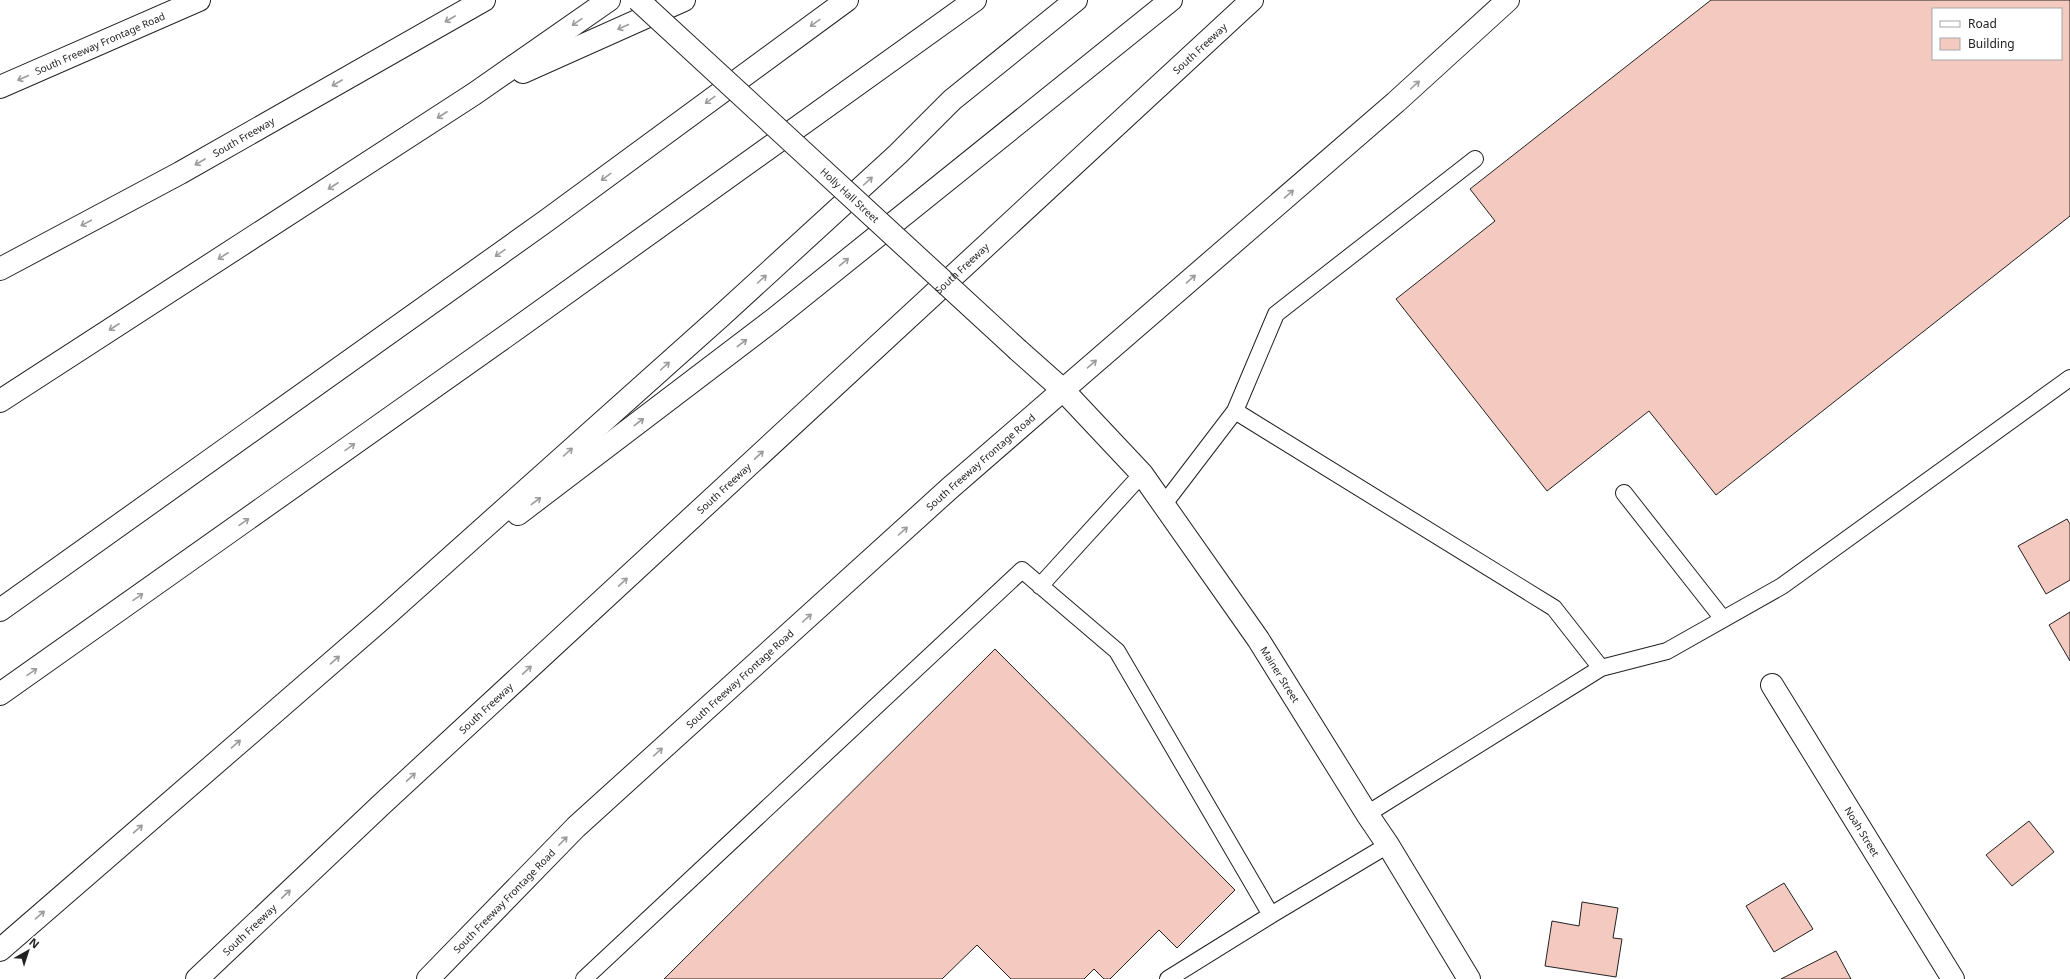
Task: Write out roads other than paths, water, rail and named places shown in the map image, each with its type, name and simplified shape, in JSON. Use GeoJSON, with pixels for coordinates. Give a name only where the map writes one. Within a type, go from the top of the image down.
{"type":"FeatureCollection","features":[{"type":"Feature","properties":{"kind":"main road","name":"South Freeway Frontage Road"},"geometry":{"type":"LineString","coordinates":[[0,88],[199,0]]}},
{"type":"Feature","properties":{"kind":"main road","name":"South Freeway"},"geometry":{"type":"LineString","coordinates":[[0,269],[180,173],[484,0]]}},
{"type":"Feature","properties":{"kind":"main road"},"geometry":{"type":"LineString","coordinates":[[0,401],[474,94],[609,0]]}},
{"type":"Feature","properties":{"kind":"main road","name":"Holly Hall Street"},"geometry":{"type":"LineString","coordinates":[[638,0],[1063,390]]}},
{"type":"Feature","properties":{"kind":"main road"},"geometry":{"type":"LineString","coordinates":[[474,94],[684,0]]}},
{"type":"Feature","properties":{"kind":"main road"},"geometry":{"type":"LineString","coordinates":[[0,610],[546,221],[847,0]]}},
{"type":"Feature","properties":{"kind":"main road"},"geometry":{"type":"LineString","coordinates":[[0,694],[522,325],[974,0]]}},
{"type":"Feature","properties":{"kind":"main road"},"geometry":{"type":"LineString","coordinates":[[0,950],[382,618],[721,316],[898,154],[952,100],[1076,0]]}},
{"type":"Feature","properties":{"kind":"main road"},"geometry":{"type":"LineString","coordinates":[[382,618],[767,325],[1171,0]]}},
{"type":"Feature","properties":{"kind":"main road","name":"South Freeway"},"geometry":{"type":"LineString","coordinates":[[197,979],[382,804],[1252,0]]}},
{"type":"Feature","properties":{"kind":"main road","name":"South Freeway Frontage Road"},"geometry":{"type":"LineString","coordinates":[[428,979],[576,827],[944,493],[1396,102],[1508,0]]}},
{"type":"Feature","properties":{"kind":"main road","name":"Mainer Street"},"geometry":{"type":"LineString","coordinates":[[1063,390],[1142,474],[1258,639],[1367,814],[1388,845],[1469,979]]}},
{"type":"Feature","properties":{"kind":"main road","name":"Noah Street"},"geometry":{"type":"LineString","coordinates":[[1772,685],[1953,979]]}},
{"type":"Feature","properties":{"kind":"lane"},"geometry":{"type":"LineString","coordinates":[[1164,504],[1236,410],[1276,314],[1475,159]]}},
{"type":"Feature","properties":{"kind":"lane"},"geometry":{"type":"LineString","coordinates":[[1367,814],[1601,668],[1667,651],[1782,586],[2070,378]]}},
{"type":"Feature","properties":{"kind":"lane"},"geometry":{"type":"LineString","coordinates":[[1236,410],[1554,608],[1601,668]]}},
{"type":"Feature","properties":{"kind":"lane"},"geometry":{"type":"LineString","coordinates":[[1040,586],[1142,474]]}},
{"type":"Feature","properties":{"kind":"lane"},"geometry":{"type":"LineString","coordinates":[[1624,493],[1723,619]]}},
{"type":"Feature","properties":{"kind":"lane"},"geometry":{"type":"LineString","coordinates":[[584,979],[1022,570],[1117,651],[1271,915]]}},
{"type":"Feature","properties":{"kind":"lane"},"geometry":{"type":"LineString","coordinates":[[1168,979],[1388,845]]}}]}
